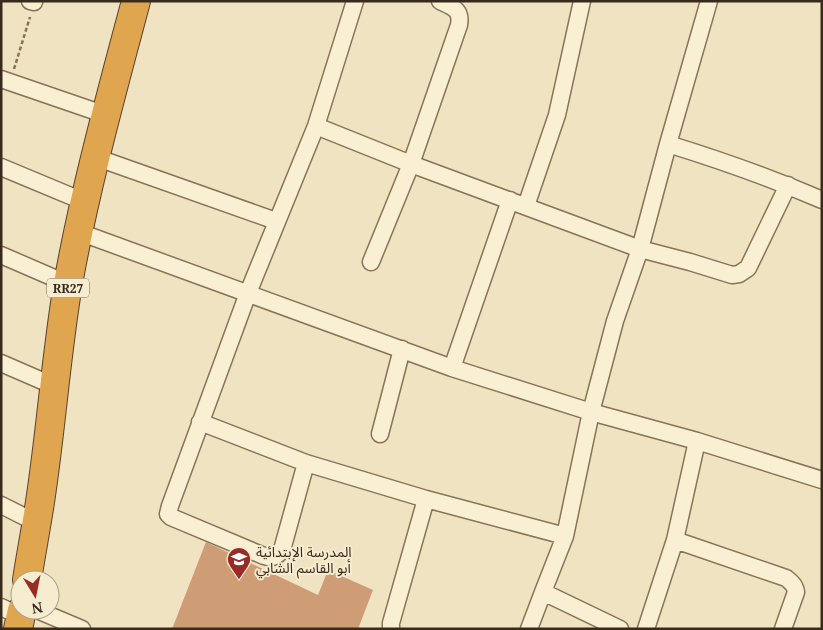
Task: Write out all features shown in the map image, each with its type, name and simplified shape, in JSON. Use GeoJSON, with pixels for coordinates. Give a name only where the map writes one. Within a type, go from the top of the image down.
{"type":"FeatureCollection","features":[{"type":"Feature","properties":{"kind":"highway","name":"RR27"},"geometry":{"type":"LineString","coordinates":[[29,570],[40,502],[68,284],[95,158],[136,1]]}},
{"type":"Feature","properties":{"kind":"street"},"geometry":{"type":"LineString","coordinates":[[306,463],[282,550],[274,557],[264,556],[171,517],[168,514],[248,293],[316,126],[355,1]]}},
{"type":"Feature","properties":{"kind":"street"},"geometry":{"type":"LineString","coordinates":[[371,262],[411,164],[461,18],[455,9],[440,1]]}},
{"type":"Feature","properties":{"kind":"street"},"geometry":{"type":"LineString","coordinates":[[452,368],[518,204],[557,114],[582,1]]}},
{"type":"Feature","properties":{"kind":"street"},"geometry":{"type":"LineString","coordinates":[[529,629],[565,536],[591,412],[615,321],[640,249],[709,1]]}},
{"type":"Feature","properties":{"kind":"street"},"geometry":{"type":"LineString","coordinates":[[5,81],[106,114]]}},
{"type":"Feature","properties":{"kind":"street"},"geometry":{"type":"LineString","coordinates":[[316,126],[411,164],[640,249],[727,274],[736,275],[748,268],[788,185]]}},
{"type":"Feature","properties":{"kind":"street"},"geometry":{"type":"LineString","coordinates":[[668,144],[722,160],[822,200]]}},
{"type":"Feature","properties":{"kind":"street"},"geometry":{"type":"LineString","coordinates":[[95,158],[276,221]]}},
{"type":"Feature","properties":{"kind":"street"},"geometry":{"type":"LineString","coordinates":[[1,167],[85,202]]}},
{"type":"Feature","properties":{"kind":"street"},"geometry":{"type":"LineString","coordinates":[[79,232],[452,368],[591,412],[697,441],[822,480]]}},
{"type":"Feature","properties":{"kind":"street"},"geometry":{"type":"LineString","coordinates":[[1,255],[68,284]]}},
{"type":"Feature","properties":{"kind":"street"},"geometry":{"type":"LineString","coordinates":[[380,434],[402,349]]}},
{"type":"Feature","properties":{"kind":"street"},"geometry":{"type":"LineString","coordinates":[[1,363],[54,386]]}},
{"type":"Feature","properties":{"kind":"street"},"geometry":{"type":"LineString","coordinates":[[200,422],[306,463],[426,499],[565,536]]}},
{"type":"Feature","properties":{"kind":"street"},"geometry":{"type":"LineString","coordinates":[[646,629],[675,540],[697,441]]}},
{"type":"Feature","properties":{"kind":"street"},"geometry":{"type":"LineString","coordinates":[[391,629],[391,623],[426,499]]}},
{"type":"Feature","properties":{"kind":"street"},"geometry":{"type":"LineString","coordinates":[[1,505],[36,523]]}},
{"type":"Feature","properties":{"kind":"street"},"geometry":{"type":"LineString","coordinates":[[675,540],[786,578],[792,583],[796,592],[783,629]]}},
{"type":"Feature","properties":{"kind":"street"},"geometry":{"type":"LineString","coordinates":[[542,592],[620,629]]}},
{"type":"Feature","properties":{"kind":"street"},"geometry":{"type":"LineString","coordinates":[[45,620],[82,629]]}},
{"type":"Feature","properties":{"kind":"path"},"geometry":{"type":"LineString","coordinates":[[5,81],[32,2]]}},
{"type":"Feature","properties":{"kind":"building","name":"المدرسة الإبتدائية أبو القاسم الشابي"},"geometry":{"type":"Polygon","coordinates":[[[206,542],[318,595],[328,570],[373,590],[358,629],[172,629],[206,542]]]}},
{"type":"Feature","properties":{"kind":"place","name":"المدرسة الإبتدائية أبو القاسم الشابي"},"geometry":{"type":"Point","coordinates":[239,580]}}]}
